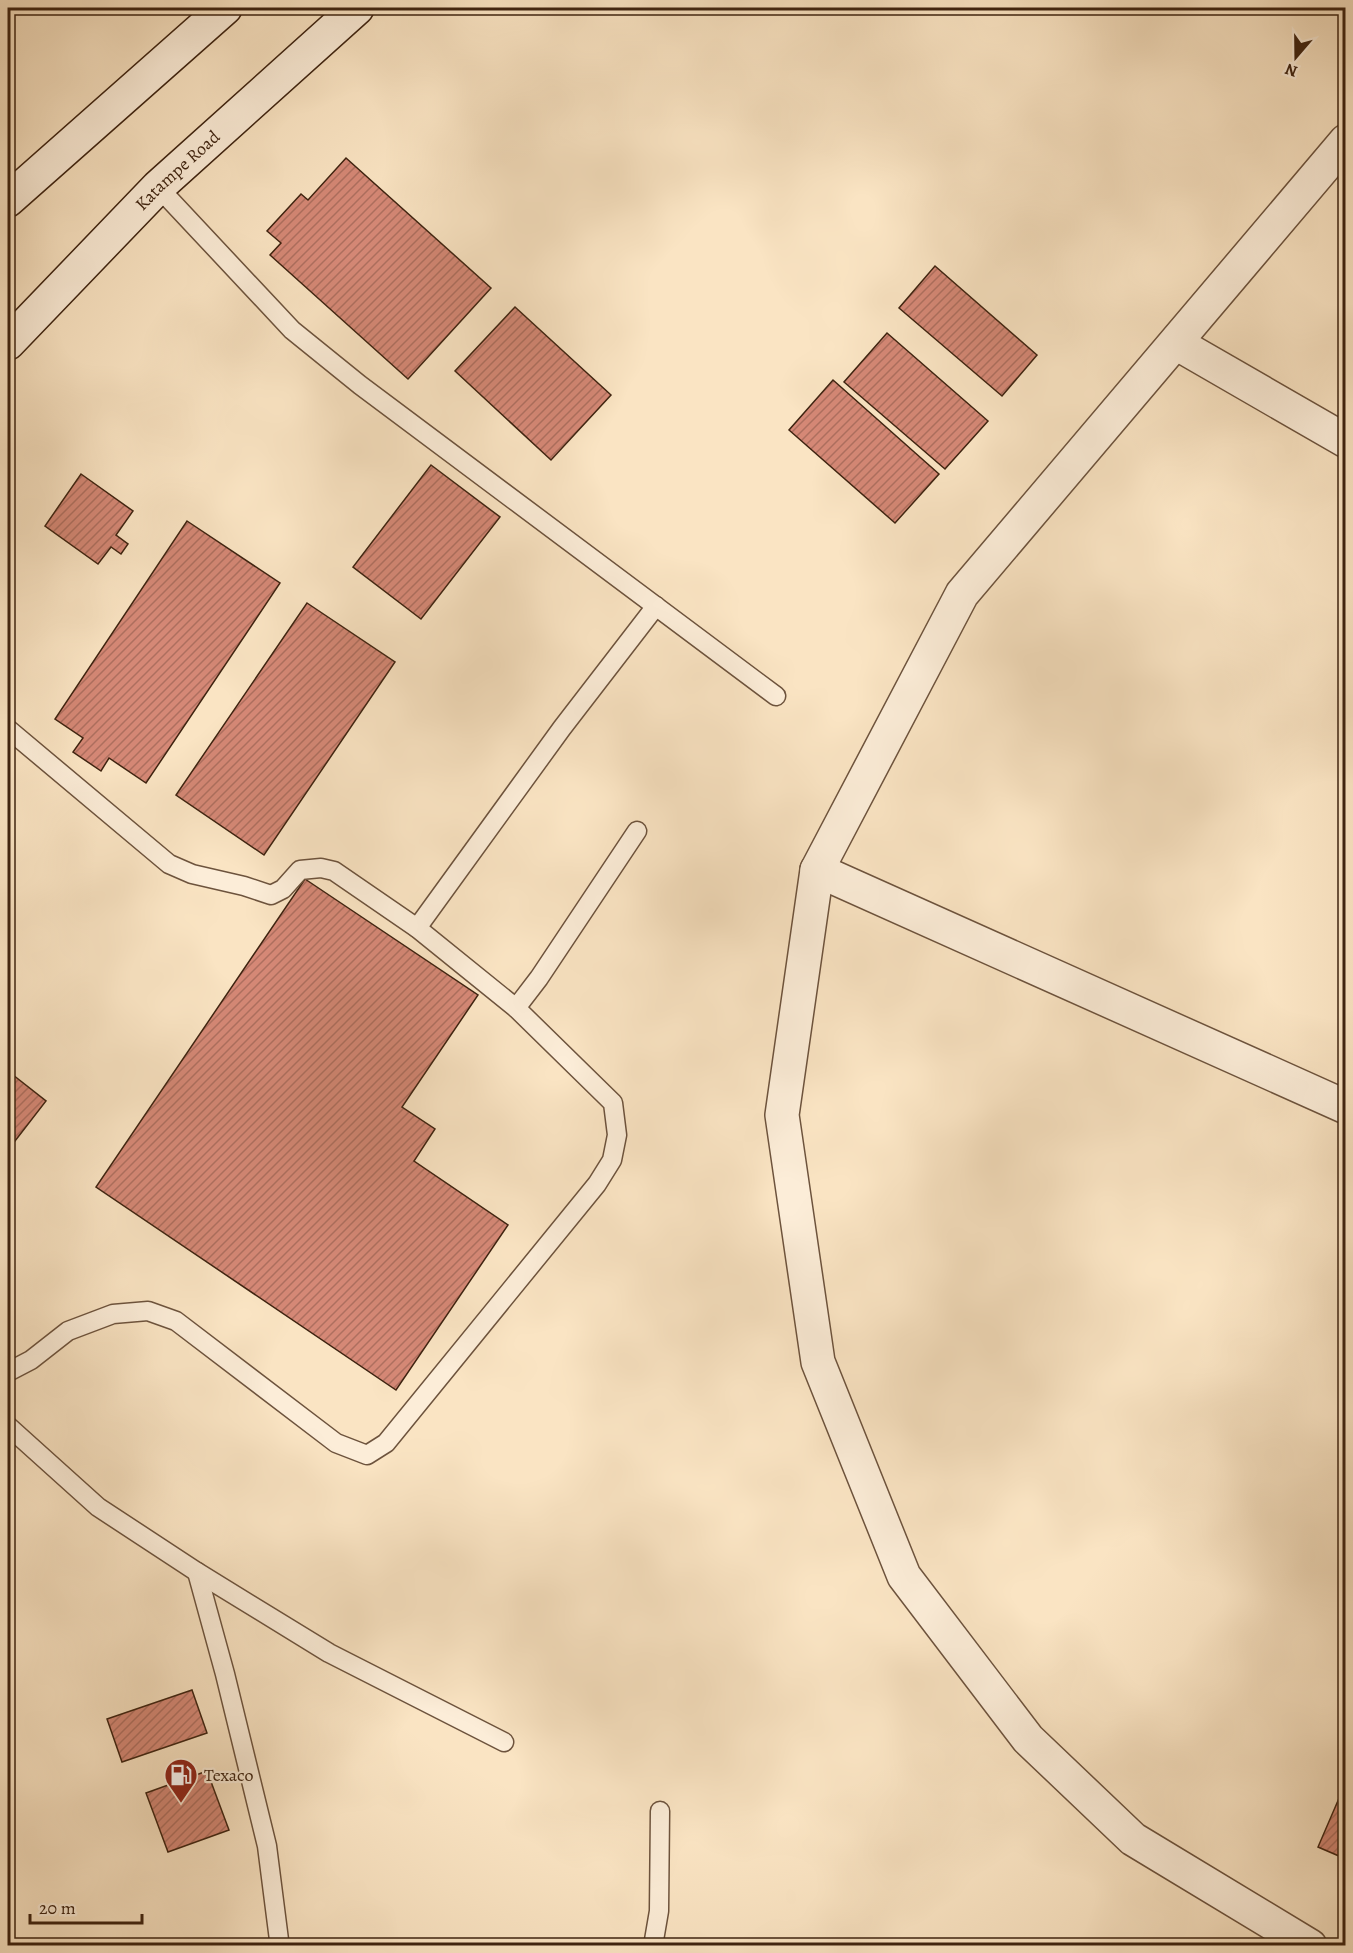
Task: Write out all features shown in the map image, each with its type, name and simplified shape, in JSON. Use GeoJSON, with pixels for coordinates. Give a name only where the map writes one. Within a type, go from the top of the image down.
{"type":"FeatureCollection","features":[{"type":"Feature","properties":{"kind":"street"},"geometry":{"type":"LineString","coordinates":[[8,200],[225,8]]}},
{"type":"Feature","properties":{"kind":"street","name":"Katampe Road"},"geometry":{"type":"LineString","coordinates":[[8,343],[158,187],[357,8]]}},
{"type":"Feature","properties":{"kind":"street"},"geometry":{"type":"LineString","coordinates":[[1310,1946],[1133,1839],[1028,1739],[904,1576],[818,1362],[782,1115],[817,870],[962,594],[1346,141]]}},
{"type":"Feature","properties":{"kind":"street"},"geometry":{"type":"LineString","coordinates":[[1176,343],[1346,441]]}},
{"type":"Feature","properties":{"kind":"street"},"geometry":{"type":"LineString","coordinates":[[817,870],[1346,1107]]}},
{"type":"Feature","properties":{"kind":"lane"},"geometry":{"type":"LineString","coordinates":[[158,187],[292,330],[360,385],[776,696]]}},
{"type":"Feature","properties":{"kind":"lane"},"geometry":{"type":"LineString","coordinates":[[417,927],[562,729],[656,606]]}},
{"type":"Feature","properties":{"kind":"lane"},"geometry":{"type":"LineString","coordinates":[[8,729],[169,864],[192,873],[272,895],[283,889],[300,870],[321,868],[334,871],[417,927],[516,1008],[613,1103],[617,1135],[612,1160],[597,1184],[386,1443],[367,1455],[336,1443],[176,1321],[148,1311],[113,1314],[68,1331],[31,1360],[8,1372]]}},
{"type":"Feature","properties":{"kind":"lane"},"geometry":{"type":"LineString","coordinates":[[516,1008],[539,978],[638,831]]}},
{"type":"Feature","properties":{"kind":"lane"},"geometry":{"type":"LineString","coordinates":[[8,1426],[98,1507],[197,1572],[329,1653],[504,1742]]}},
{"type":"Feature","properties":{"kind":"lane"},"geometry":{"type":"LineString","coordinates":[[197,1572],[225,1674],[267,1846],[279,1940]]}},
{"type":"Feature","properties":{"kind":"lane"},"geometry":{"type":"LineString","coordinates":[[653,1946],[658,1911],[660,1811]]}},
{"type":"Feature","properties":{"kind":"building"},"geometry":{"type":"Polygon","coordinates":[[[346,158],[491,288],[408,379],[270,255],[281,243],[267,231],[301,194],[308,200],[346,158]]]}},
{"type":"Feature","properties":{"kind":"building"},"geometry":{"type":"Polygon","coordinates":[[[935,266],[1037,355],[1002,396],[899,308],[935,266]]]}},
{"type":"Feature","properties":{"kind":"building"},"geometry":{"type":"Polygon","coordinates":[[[515,307],[611,395],[551,460],[455,371],[515,307]]]}},
{"type":"Feature","properties":{"kind":"building"},"geometry":{"type":"Polygon","coordinates":[[[887,333],[988,421],[945,469],[844,382],[887,333]]]}},
{"type":"Feature","properties":{"kind":"building"},"geometry":{"type":"Polygon","coordinates":[[[833,380],[939,474],[895,523],[789,430],[833,380]]]}},
{"type":"Feature","properties":{"kind":"building"},"geometry":{"type":"Polygon","coordinates":[[[431,465],[500,517],[421,619],[353,567],[431,465]]]}},
{"type":"Feature","properties":{"kind":"building"},"geometry":{"type":"Polygon","coordinates":[[[81,474],[133,511],[116,535],[128,544],[121,554],[111,547],[98,564],[45,526],[81,474]]]}},
{"type":"Feature","properties":{"kind":"building"},"geometry":{"type":"Polygon","coordinates":[[[187,521],[280,583],[146,783],[109,758],[101,771],[73,752],[83,738],[55,719],[187,521]]]}},
{"type":"Feature","properties":{"kind":"building"},"geometry":{"type":"Polygon","coordinates":[[[307,603],[395,662],[264,855],[176,795],[307,603]]]}},
{"type":"Feature","properties":{"kind":"building"},"geometry":{"type":"Polygon","coordinates":[[[305,879],[478,995],[402,1107],[435,1129],[414,1161],[508,1225],[396,1390],[96,1187],[305,879]]]}},
{"type":"Feature","properties":{"kind":"building"},"geometry":{"type":"Polygon","coordinates":[[[8,1071],[46,1101],[8,1150],[8,1071]]]}},
{"type":"Feature","properties":{"kind":"building"},"geometry":{"type":"Polygon","coordinates":[[[192,1690],[207,1733],[122,1762],[107,1719],[192,1690]]]}},
{"type":"Feature","properties":{"kind":"building"},"geometry":{"type":"Polygon","coordinates":[[[207,1771],[229,1830],[168,1852],[146,1793],[207,1771]]]}},
{"type":"Feature","properties":{"kind":"building"},"geometry":{"type":"Polygon","coordinates":[[[1346,1782],[1346,1859],[1318,1847],[1346,1782]]]}},
{"type":"Feature","properties":{"kind":"place","name":"Texaco"},"geometry":{"type":"Point","coordinates":[181,1804]}}]}
